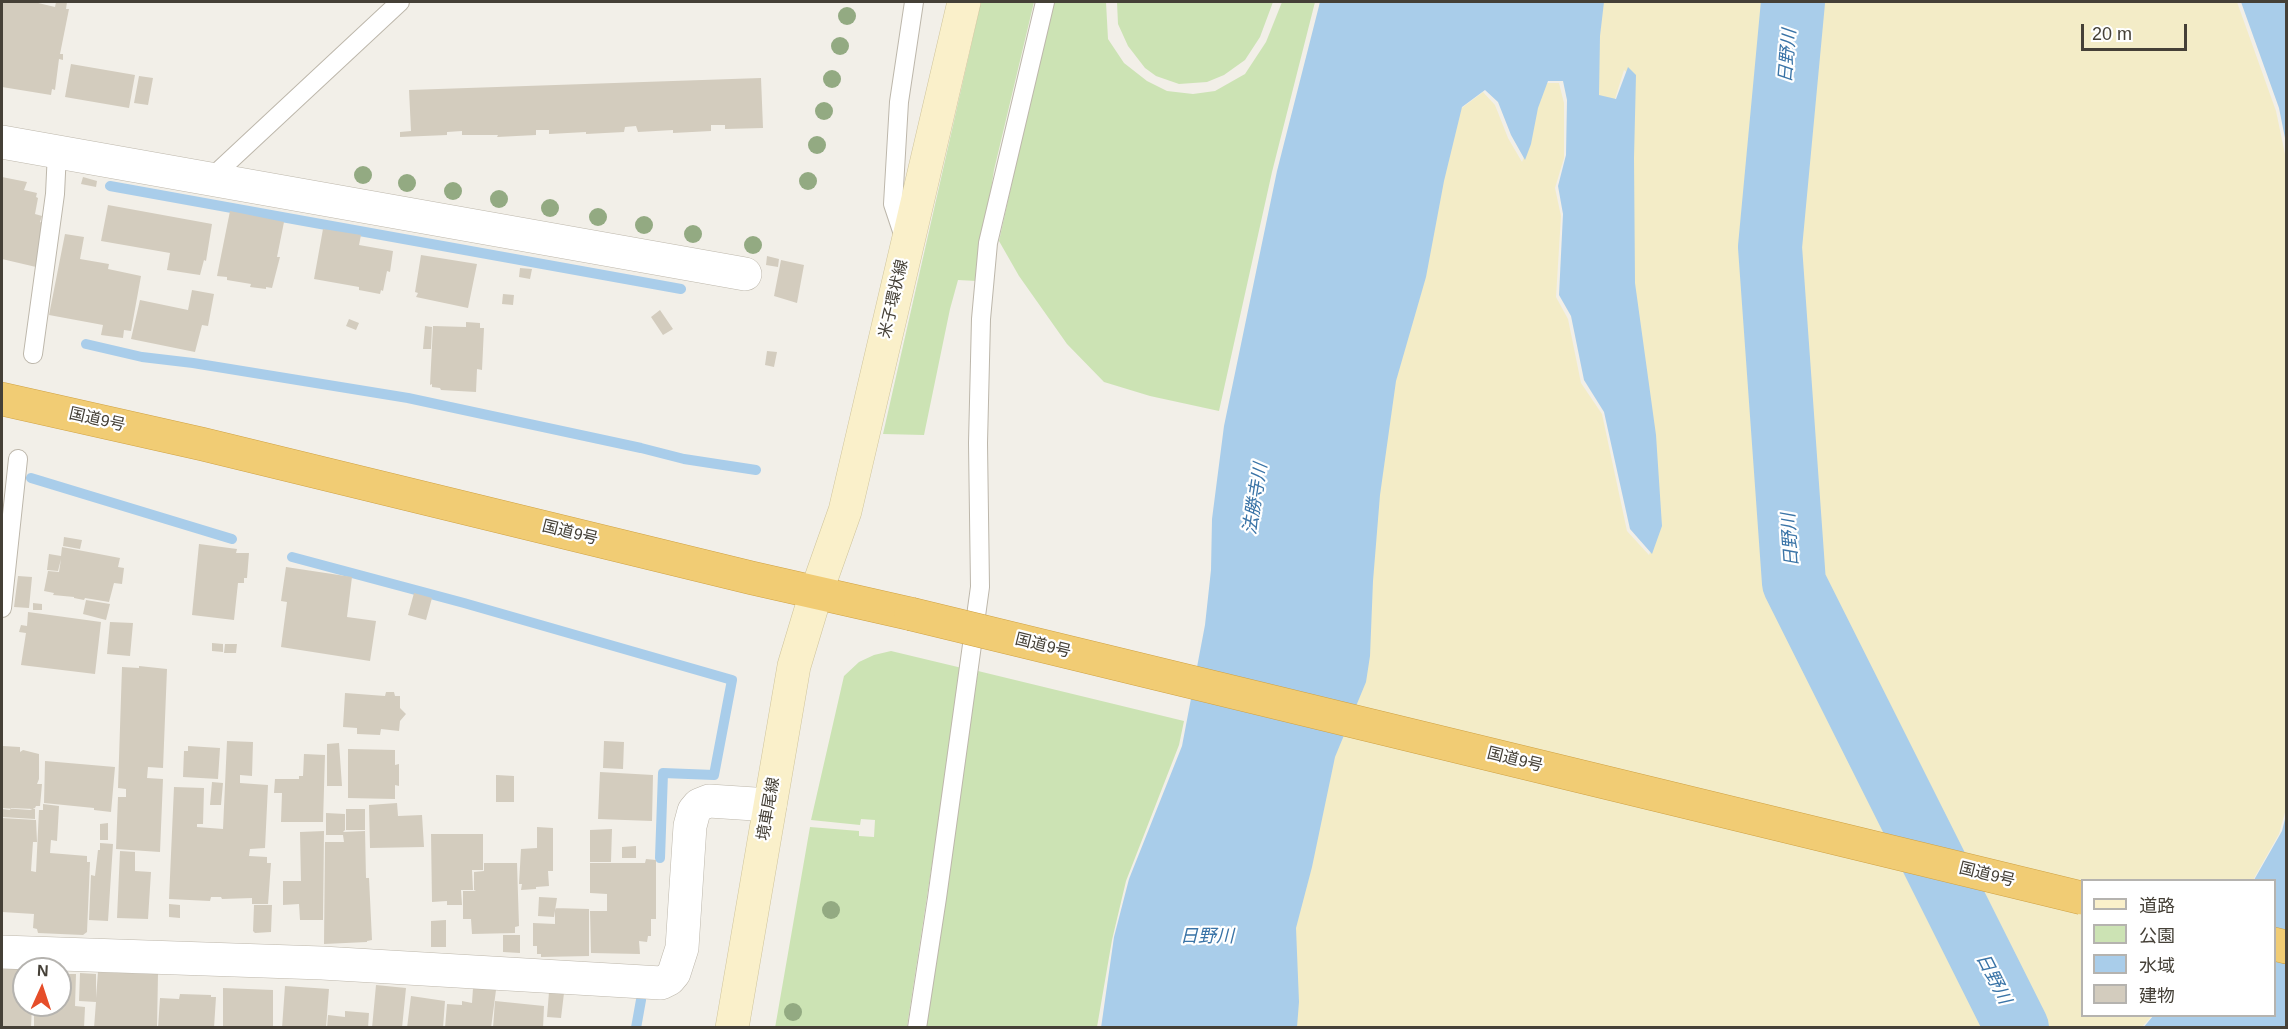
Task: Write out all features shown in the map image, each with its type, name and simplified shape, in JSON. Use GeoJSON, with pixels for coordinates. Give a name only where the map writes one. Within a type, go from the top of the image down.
{"type":"FeatureCollection","features":[{"type":"Feature","properties":{"kind":"highway","name":"国道9号"},"geometry":{"type":"LineString","coordinates":[[2,399],[202,444],[911,614],[2081,898]]}},
{"type":"Feature","properties":{"kind":"main road","name":"米子環状線"},"geometry":{"type":"LineString","coordinates":[[816,593],[848,502],[964,2]]}},
{"type":"Feature","properties":{"kind":"main road","name":"境車尾線"},"geometry":{"type":"LineString","coordinates":[[732,1028],[794,666],[816,593]]}},
{"type":"Feature","properties":{"kind":"street"},"geometry":{"type":"LineString","coordinates":[[2,142],[745,274]]}},
{"type":"Feature","properties":{"kind":"street"},"geometry":{"type":"LineString","coordinates":[[2,952],[322,963],[661,983],[674,973],[682,948],[690,826],[694,811],[699,805],[709,801],[770,805]]}},
{"type":"Feature","properties":{"kind":"lane"},"geometry":{"type":"LineString","coordinates":[[210,179],[400,2]]}},
{"type":"Feature","properties":{"kind":"lane"},"geometry":{"type":"LineString","coordinates":[[907,244],[893,204],[899,102],[914,2]]}},
{"type":"Feature","properties":{"kind":"lane"},"geometry":{"type":"LineString","coordinates":[[917,1028],[938,898],[980,587],[978,443],[981,318],[988,243],[1045,2]]}},
{"type":"Feature","properties":{"kind":"lane"},"geometry":{"type":"LineString","coordinates":[[33,354],[55,194],[57,152]]}},
{"type":"Feature","properties":{"kind":"lane"},"geometry":{"type":"LineString","coordinates":[[2,608],[18,459]]}},
{"type":"Feature","properties":{"kind":"green space"},"geometry":{"type":"Polygon","coordinates":[[[981,2],[1034,2],[994,170],[977,281],[958,280],[924,435],[883,434],[981,2]]]}},
{"type":"Feature","properties":{"kind":"green space"},"geometry":{"type":"Polygon","coordinates":[[[1052,2],[1106,2],[1108,39],[1124,63],[1147,81],[1167,91],[1193,94],[1215,91],[1245,74],[1266,42],[1282,2],[1315,2],[1272,172],[1219,411],[1150,396],[1104,382],[1067,344],[1019,276],[999,241],[1052,2]]]}},
{"type":"Feature","properties":{"kind":"green space"},"geometry":{"type":"Polygon","coordinates":[[[1117,2],[1273,2],[1260,37],[1245,60],[1224,75],[1207,82],[1179,84],[1156,76],[1145,68],[1128,46],[1118,24],[1117,2]]]}},
{"type":"Feature","properties":{"kind":"green space"},"geometry":{"type":"Polygon","coordinates":[[[891,651],[962,668],[907,1027],[775,1028],[810,827],[859,831],[859,836],[874,837],[875,820],[861,819],[860,825],[811,820],[844,676],[859,662],[891,651]]]}},
{"type":"Feature","properties":{"kind":"green space"},"geometry":{"type":"Polygon","coordinates":[[[978,671],[1184,721],[1179,745],[1126,881],[1112,940],[1097,1027],[923,1028],[978,671]]]}},
{"type":"Feature","properties":{"kind":"sand"},"geometry":{"type":"Polygon","coordinates":[[[1602,2],[2237,2],[2276,111],[2286,159],[2286,809],[2279,834],[2254,879],[2081,879],[2081,1017],[2151,1017],[2142,1027],[1295,1027],[1294,931],[1377,498],[1394,384],[1459,110],[1483,92],[1495,105],[1508,138],[1522,162],[1528,147],[1535,110],[1546,83],[1559,83],[1564,103],[1564,158],[1555,188],[1561,216],[1556,297],[1568,319],[1581,383],[1602,414],[1627,531],[1649,555],[1660,528],[1633,285],[1633,77],[1624,70],[1614,102],[1596,97],[1602,2]]]}},
{"type":"Feature","properties":{"kind":"water","name":"日野川"},"geometry":{"type":"Polygon","coordinates":[[[1320,2],[1604,2],[1600,36],[1599,95],[1616,99],[1628,67],[1636,75],[1635,283],[1656,435],[1662,526],[1652,554],[1630,529],[1604,412],[1584,380],[1571,316],[1559,295],[1563,214],[1558,186],[1566,155],[1567,100],[1563,81],[1548,81],[1538,108],[1531,144],[1525,160],[1511,135],[1498,102],[1485,90],[1462,107],[1444,181],[1426,277],[1396,381],[1380,495],[1370,656],[1366,682],[1335,757],[1312,867],[1296,928],[1299,1002],[1297,1027],[1101,1028],[1114,937],[1129,879],[1182,746],[1205,625],[1211,570],[1212,519],[1224,426],[1277,171],[1320,2]]]}},
{"type":"Feature","properties":{"kind":"water"},"geometry":{"type":"Polygon","coordinates":[[[2241,2],[2286,2],[2286,143],[2279,108],[2241,2]]]}},
{"type":"Feature","properties":{"kind":"water"},"geometry":{"type":"Polygon","coordinates":[[[2286,815],[2286,1027],[2143,1028],[2152,1017],[2276,1017],[2276,879],[2255,879],[2282,831],[2286,815]]]}},
{"type":"Feature","properties":{"kind":"building"},"geometry":{"type":"Polygon","coordinates":[[[2,2],[34,2],[55,7],[56,2],[67,2],[66,9],[69,9],[60,54],[63,54],[63,60],[59,59],[55,90],[52,89],[51,95],[2,87],[2,2]]]}},
{"type":"Feature","properties":{"kind":"building"},"geometry":{"type":"Polygon","coordinates":[[[71,64],[135,75],[129,108],[65,97],[71,64]]]}},
{"type":"Feature","properties":{"kind":"building"},"geometry":{"type":"Polygon","coordinates":[[[139,76],[153,78],[148,105],[134,103],[139,76]]]}},
{"type":"Feature","properties":{"kind":"building"},"geometry":{"type":"Polygon","coordinates":[[[761,78],[763,128],[725,129],[725,125],[711,125],[711,131],[673,133],[673,130],[638,132],[636,126],[625,127],[624,132],[586,134],[586,132],[549,134],[549,130],[536,130],[536,135],[497,137],[498,135],[462,135],[462,131],[447,132],[447,135],[400,137],[400,132],[411,131],[409,90],[761,78]]]}},
{"type":"Feature","properties":{"kind":"building"},"geometry":{"type":"Polygon","coordinates":[[[2,177],[27,182],[24,190],[37,193],[35,214],[42,216],[40,222],[45,224],[36,267],[2,259],[2,177]]]}},
{"type":"Feature","properties":{"kind":"building"},"geometry":{"type":"Polygon","coordinates":[[[83,177],[97,181],[96,187],[81,184],[83,177]]]}},
{"type":"Feature","properties":{"kind":"building"},"geometry":{"type":"Polygon","coordinates":[[[108,205],[212,224],[206,261],[204,260],[200,275],[167,270],[170,253],[101,241],[108,205]]]}},
{"type":"Feature","properties":{"kind":"building"},"geometry":{"type":"Polygon","coordinates":[[[230,211],[284,222],[277,257],[280,257],[272,288],[250,287],[251,284],[217,276],[230,211]]]}},
{"type":"Feature","properties":{"kind":"building"},"geometry":{"type":"Polygon","coordinates":[[[323,229],[361,235],[359,245],[393,251],[390,272],[387,271],[383,291],[381,290],[380,294],[359,290],[359,287],[314,279],[323,229]]]}},
{"type":"Feature","properties":{"kind":"building"},"geometry":{"type":"Polygon","coordinates":[[[65,234],[84,237],[80,259],[109,264],[108,269],[141,276],[131,331],[124,330],[123,338],[101,335],[103,325],[49,315],[65,234]]]}},
{"type":"Feature","properties":{"kind":"building"},"geometry":{"type":"Polygon","coordinates":[[[421,255],[477,264],[468,308],[416,297],[421,255]]]}},
{"type":"Feature","properties":{"kind":"building"},"geometry":{"type":"Polygon","coordinates":[[[767,256],[779,259],[778,267],[766,265],[767,256]]]}},
{"type":"Feature","properties":{"kind":"building"},"geometry":{"type":"Polygon","coordinates":[[[781,260],[804,265],[797,303],[774,296],[781,260]]]}},
{"type":"Feature","properties":{"kind":"building"},"geometry":{"type":"Polygon","coordinates":[[[520,268],[532,269],[530,279],[519,277],[520,268]]]}},
{"type":"Feature","properties":{"kind":"building"},"geometry":{"type":"Polygon","coordinates":[[[192,290],[214,294],[208,326],[202,325],[195,352],[131,339],[140,300],[188,310],[192,290]]]}},
{"type":"Feature","properties":{"kind":"building"},"geometry":{"type":"Polygon","coordinates":[[[503,294],[514,295],[513,305],[502,304],[503,294]]]}},
{"type":"Feature","properties":{"kind":"building"},"geometry":{"type":"Polygon","coordinates":[[[660,310],[673,329],[663,335],[651,317],[660,310]]]}},
{"type":"Feature","properties":{"kind":"building"},"geometry":{"type":"Polygon","coordinates":[[[349,319],[359,323],[356,330],[346,326],[349,319]]]}},
{"type":"Feature","properties":{"kind":"building"},"geometry":{"type":"Polygon","coordinates":[[[466,322],[480,323],[480,328],[484,328],[482,370],[477,369],[476,392],[441,390],[432,387],[432,384],[430,385],[433,326],[466,327],[466,322]]]}},
{"type":"Feature","properties":{"kind":"building"},"geometry":{"type":"Polygon","coordinates":[[[425,326],[432,327],[431,349],[423,349],[425,326]]]}},
{"type":"Feature","properties":{"kind":"building"},"geometry":{"type":"Polygon","coordinates":[[[767,351],[777,352],[774,367],[765,365],[767,351]]]}},
{"type":"Feature","properties":{"kind":"building"},"geometry":{"type":"Polygon","coordinates":[[[64,537],[82,540],[80,549],[63,546],[64,537]]]}},
{"type":"Feature","properties":{"kind":"building"},"geometry":{"type":"Polygon","coordinates":[[[199,544],[237,549],[236,553],[249,553],[247,578],[244,578],[244,583],[238,583],[234,620],[192,615],[199,544]]]}},
{"type":"Feature","properties":{"kind":"building"},"geometry":{"type":"Polygon","coordinates":[[[62,547],[120,558],[118,567],[124,568],[122,584],[114,583],[109,602],[53,595],[54,593],[44,591],[48,571],[59,572],[61,559],[58,571],[47,570],[49,554],[61,556],[62,547]]]}},
{"type":"Feature","properties":{"kind":"building"},"geometry":{"type":"Polygon","coordinates":[[[286,567],[352,577],[347,617],[376,621],[370,661],[281,647],[287,602],[281,601],[286,567]]]}},
{"type":"Feature","properties":{"kind":"building"},"geometry":{"type":"Polygon","coordinates":[[[18,576],[32,577],[29,608],[14,607],[18,576]]]}},
{"type":"Feature","properties":{"kind":"building"},"geometry":{"type":"Polygon","coordinates":[[[414,593],[432,598],[426,620],[408,615],[414,593]]]}},
{"type":"Feature","properties":{"kind":"building"},"geometry":{"type":"Polygon","coordinates":[[[86,600],[110,604],[106,620],[83,614],[86,600]]]}},
{"type":"Feature","properties":{"kind":"building"},"geometry":{"type":"Polygon","coordinates":[[[33,603],[42,604],[42,610],[33,610],[33,603]]]}},
{"type":"Feature","properties":{"kind":"building"},"geometry":{"type":"Polygon","coordinates":[[[28,612],[101,622],[95,674],[21,665],[26,633],[19,632],[21,625],[27,626],[28,612]]]}},
{"type":"Feature","properties":{"kind":"building"},"geometry":{"type":"Polygon","coordinates":[[[110,622],[133,623],[130,656],[107,654],[110,622]]]}},
{"type":"Feature","properties":{"kind":"building"},"geometry":{"type":"Polygon","coordinates":[[[212,643],[223,644],[223,652],[212,651],[212,643]]]}},
{"type":"Feature","properties":{"kind":"building"},"geometry":{"type":"Polygon","coordinates":[[[225,644],[237,644],[236,653],[224,653],[225,644]]]}},
{"type":"Feature","properties":{"kind":"building"},"geometry":{"type":"Polygon","coordinates":[[[139,666],[167,669],[163,768],[148,767],[147,778],[163,779],[160,852],[116,849],[118,797],[126,797],[126,789],[118,788],[122,667],[139,668],[139,666]]]}},
{"type":"Feature","properties":{"kind":"building"},"geometry":{"type":"Polygon","coordinates":[[[386,692],[394,692],[395,696],[400,696],[400,708],[406,714],[400,721],[399,731],[381,729],[380,735],[357,734],[357,728],[343,727],[345,693],[385,696],[386,692]]]}},
{"type":"Feature","properties":{"kind":"building"},"geometry":{"type":"Polygon","coordinates":[[[227,741],[253,742],[252,776],[240,775],[240,783],[268,785],[265,848],[250,849],[249,856],[267,857],[267,863],[271,863],[268,904],[252,904],[252,898],[211,897],[210,901],[169,899],[174,787],[204,788],[203,824],[197,824],[197,827],[223,829],[227,741]]]}},
{"type":"Feature","properties":{"kind":"building"},"geometry":{"type":"Polygon","coordinates":[[[604,741],[624,742],[623,769],[603,768],[604,741]]]}},
{"type":"Feature","properties":{"kind":"building"},"geometry":{"type":"Polygon","coordinates":[[[339,743],[342,786],[327,786],[327,744],[339,743]]]}},
{"type":"Feature","properties":{"kind":"building"},"geometry":{"type":"Polygon","coordinates":[[[3,746],[20,747],[20,752],[23,750],[39,754],[37,784],[42,784],[40,806],[30,810],[2,808],[3,746]]]}},
{"type":"Feature","properties":{"kind":"building"},"geometry":{"type":"Polygon","coordinates":[[[188,746],[220,748],[218,779],[183,777],[184,751],[188,751],[188,746]]]}},
{"type":"Feature","properties":{"kind":"building"},"geometry":{"type":"Polygon","coordinates":[[[348,749],[395,750],[395,765],[399,764],[399,786],[395,785],[395,799],[348,798],[348,749]]]}},
{"type":"Feature","properties":{"kind":"building"},"geometry":{"type":"Polygon","coordinates":[[[304,754],[325,755],[323,822],[281,822],[282,793],[274,793],[275,779],[299,779],[299,776],[303,776],[304,754]]]}},
{"type":"Feature","properties":{"kind":"building"},"geometry":{"type":"Polygon","coordinates":[[[45,761],[115,767],[111,812],[44,803],[45,761]]]}},
{"type":"Feature","properties":{"kind":"building"},"geometry":{"type":"Polygon","coordinates":[[[600,772],[653,775],[652,821],[598,819],[600,772]]]}},
{"type":"Feature","properties":{"kind":"building"},"geometry":{"type":"Polygon","coordinates":[[[496,775],[514,776],[514,802],[496,802],[496,775]]]}},
{"type":"Feature","properties":{"kind":"building"},"geometry":{"type":"Polygon","coordinates":[[[212,782],[223,783],[221,805],[210,805],[212,782]]]}},
{"type":"Feature","properties":{"kind":"building"},"geometry":{"type":"Polygon","coordinates":[[[397,803],[398,816],[422,815],[424,847],[370,848],[369,805],[397,803]]]}},
{"type":"Feature","properties":{"kind":"building"},"geometry":{"type":"Polygon","coordinates":[[[43,804],[59,806],[57,841],[51,840],[50,853],[87,856],[87,862],[90,862],[87,932],[83,935],[38,933],[37,929],[33,928],[34,914],[2,912],[2,818],[36,820],[37,842],[33,842],[31,871],[36,872],[39,810],[43,810],[43,804]]]}},
{"type":"Feature","properties":{"kind":"building"},"geometry":{"type":"Polygon","coordinates":[[[11,808],[35,809],[35,819],[2,817],[2,809],[10,810],[11,808]]]}},
{"type":"Feature","properties":{"kind":"building"},"geometry":{"type":"Polygon","coordinates":[[[346,809],[365,809],[365,830],[346,830],[346,809]]]}},
{"type":"Feature","properties":{"kind":"building"},"geometry":{"type":"Polygon","coordinates":[[[326,813],[345,814],[343,832],[365,831],[366,878],[369,878],[372,940],[367,942],[324,944],[325,842],[344,842],[343,835],[326,835],[326,813]]]}},
{"type":"Feature","properties":{"kind":"building"},"geometry":{"type":"Polygon","coordinates":[[[108,823],[108,840],[100,840],[100,824],[108,823]]]}},
{"type":"Feature","properties":{"kind":"building"},"geometry":{"type":"Polygon","coordinates":[[[537,827],[553,828],[553,871],[548,871],[549,886],[521,890],[522,884],[519,884],[521,849],[537,848],[537,827]]]}},
{"type":"Feature","properties":{"kind":"building"},"geometry":{"type":"Polygon","coordinates":[[[612,829],[611,862],[590,862],[590,830],[612,829]]]}},
{"type":"Feature","properties":{"kind":"building"},"geometry":{"type":"Polygon","coordinates":[[[324,831],[323,920],[300,920],[299,904],[283,905],[283,881],[301,881],[300,832],[324,831]]]}},
{"type":"Feature","properties":{"kind":"building"},"geometry":{"type":"Polygon","coordinates":[[[431,834],[483,834],[483,870],[472,870],[473,890],[461,890],[462,905],[447,905],[447,901],[432,902],[431,834]]]}},
{"type":"Feature","properties":{"kind":"building"},"geometry":{"type":"Polygon","coordinates":[[[100,843],[113,844],[108,921],[89,920],[91,875],[95,876],[100,843]]]}},
{"type":"Feature","properties":{"kind":"building"},"geometry":{"type":"Polygon","coordinates":[[[636,846],[636,858],[622,858],[622,847],[636,846]]]}},
{"type":"Feature","properties":{"kind":"building"},"geometry":{"type":"Polygon","coordinates":[[[120,851],[135,852],[135,871],[151,872],[148,919],[117,918],[120,851]]]}},
{"type":"Feature","properties":{"kind":"building"},"geometry":{"type":"Polygon","coordinates":[[[646,859],[656,860],[656,919],[651,919],[651,936],[648,936],[647,942],[639,941],[640,954],[591,953],[590,911],[607,911],[607,894],[590,893],[590,863],[645,863],[646,859]]]}},
{"type":"Feature","properties":{"kind":"building"},"geometry":{"type":"Polygon","coordinates":[[[484,863],[517,863],[519,926],[515,927],[515,933],[472,934],[471,919],[463,919],[463,891],[476,891],[474,890],[474,872],[484,871],[484,863]]]}},
{"type":"Feature","properties":{"kind":"building"},"geometry":{"type":"Polygon","coordinates":[[[539,897],[557,898],[554,917],[538,916],[539,897]]]}},
{"type":"Feature","properties":{"kind":"building"},"geometry":{"type":"Polygon","coordinates":[[[169,904],[180,905],[180,918],[169,917],[169,904]]]}},
{"type":"Feature","properties":{"kind":"building"},"geometry":{"type":"Polygon","coordinates":[[[254,905],[272,905],[271,932],[255,933],[253,931],[254,905]]]}},
{"type":"Feature","properties":{"kind":"building"},"geometry":{"type":"Polygon","coordinates":[[[555,908],[589,909],[589,956],[541,957],[541,954],[537,954],[537,946],[533,946],[533,923],[555,924],[555,908]]]}},
{"type":"Feature","properties":{"kind":"building"},"geometry":{"type":"Polygon","coordinates":[[[446,920],[446,947],[431,947],[431,921],[446,920]]]}},
{"type":"Feature","properties":{"kind":"building"},"geometry":{"type":"Polygon","coordinates":[[[503,935],[520,935],[520,953],[503,952],[503,935]]]}},
{"type":"Feature","properties":{"kind":"building"},"geometry":{"type":"Polygon","coordinates":[[[2,969],[12,969],[12,1017],[31,1017],[31,1028],[2,1028],[2,969]]]}},
{"type":"Feature","properties":{"kind":"building"},"geometry":{"type":"Polygon","coordinates":[[[98,972],[158,974],[157,1028],[94,1028],[96,1002],[79,1001],[80,973],[96,974],[96,998],[98,972]]]}},
{"type":"Feature","properties":{"kind":"building"},"geometry":{"type":"Polygon","coordinates":[[[72,974],[76,974],[75,1006],[85,1007],[84,1028],[34,1028],[34,1017],[72,1017],[72,974]]]}},
{"type":"Feature","properties":{"kind":"building"},"geometry":{"type":"Polygon","coordinates":[[[376,985],[406,988],[402,1028],[372,1028],[376,985]]]}},
{"type":"Feature","properties":{"kind":"building"},"geometry":{"type":"Polygon","coordinates":[[[285,986],[329,989],[326,1028],[282,1028],[285,986]]]}},
{"type":"Feature","properties":{"kind":"building"},"geometry":{"type":"Polygon","coordinates":[[[223,988],[273,990],[273,1028],[223,1028],[223,988]]]}},
{"type":"Feature","properties":{"kind":"building"},"geometry":{"type":"Polygon","coordinates":[[[473,988],[496,990],[491,1028],[445,1028],[447,1004],[462,1005],[462,1001],[472,1003],[473,988]]]}},
{"type":"Feature","properties":{"kind":"building"},"geometry":{"type":"Polygon","coordinates":[[[549,992],[564,993],[561,1018],[547,1017],[549,992]]]}},
{"type":"Feature","properties":{"kind":"building"},"geometry":{"type":"Polygon","coordinates":[[[180,994],[216,997],[214,1028],[158,1028],[160,998],[179,999],[180,994]]]}},
{"type":"Feature","properties":{"kind":"building"},"geometry":{"type":"Polygon","coordinates":[[[411,996],[445,1001],[443,1028],[407,1028],[411,996]]]}},
{"type":"Feature","properties":{"kind":"building"},"geometry":{"type":"Polygon","coordinates":[[[495,1001],[544,1006],[543,1028],[493,1028],[495,1001]]]}},
{"type":"Feature","properties":{"kind":"building"},"geometry":{"type":"Polygon","coordinates":[[[345,1011],[369,1013],[368,1028],[327,1028],[328,1015],[345,1017],[345,1011]]]}},
{"type":"Feature","properties":{"kind":"waterway","name":"日野川"},"geometry":{"type":"LineString","coordinates":[[1793,2],[1770,247],[1794,583],[2017,1028]]}},
{"type":"Feature","properties":{"kind":"waterway"},"geometry":{"type":"LineString","coordinates":[[110,186],[681,289]]}},
{"type":"Feature","properties":{"kind":"waterway"},"geometry":{"type":"LineString","coordinates":[[86,344],[142,357],[193,363],[408,398],[684,459],[756,470]]}},
{"type":"Feature","properties":{"kind":"waterway"},"geometry":{"type":"LineString","coordinates":[[31,478],[232,539]]}},
{"type":"Feature","properties":{"kind":"waterway"},"geometry":{"type":"LineString","coordinates":[[292,557],[464,603],[732,680],[714,775],[663,773],[660,858]]}},
{"type":"Feature","properties":{"kind":"waterway"},"geometry":{"type":"LineString","coordinates":[[636,1028],[641,1000]]}},
{"type":"Feature","properties":{"kind":"water label","name":"法勝寺川"},"geometry":{"type":"Point","coordinates":[1256,499]}}]}
